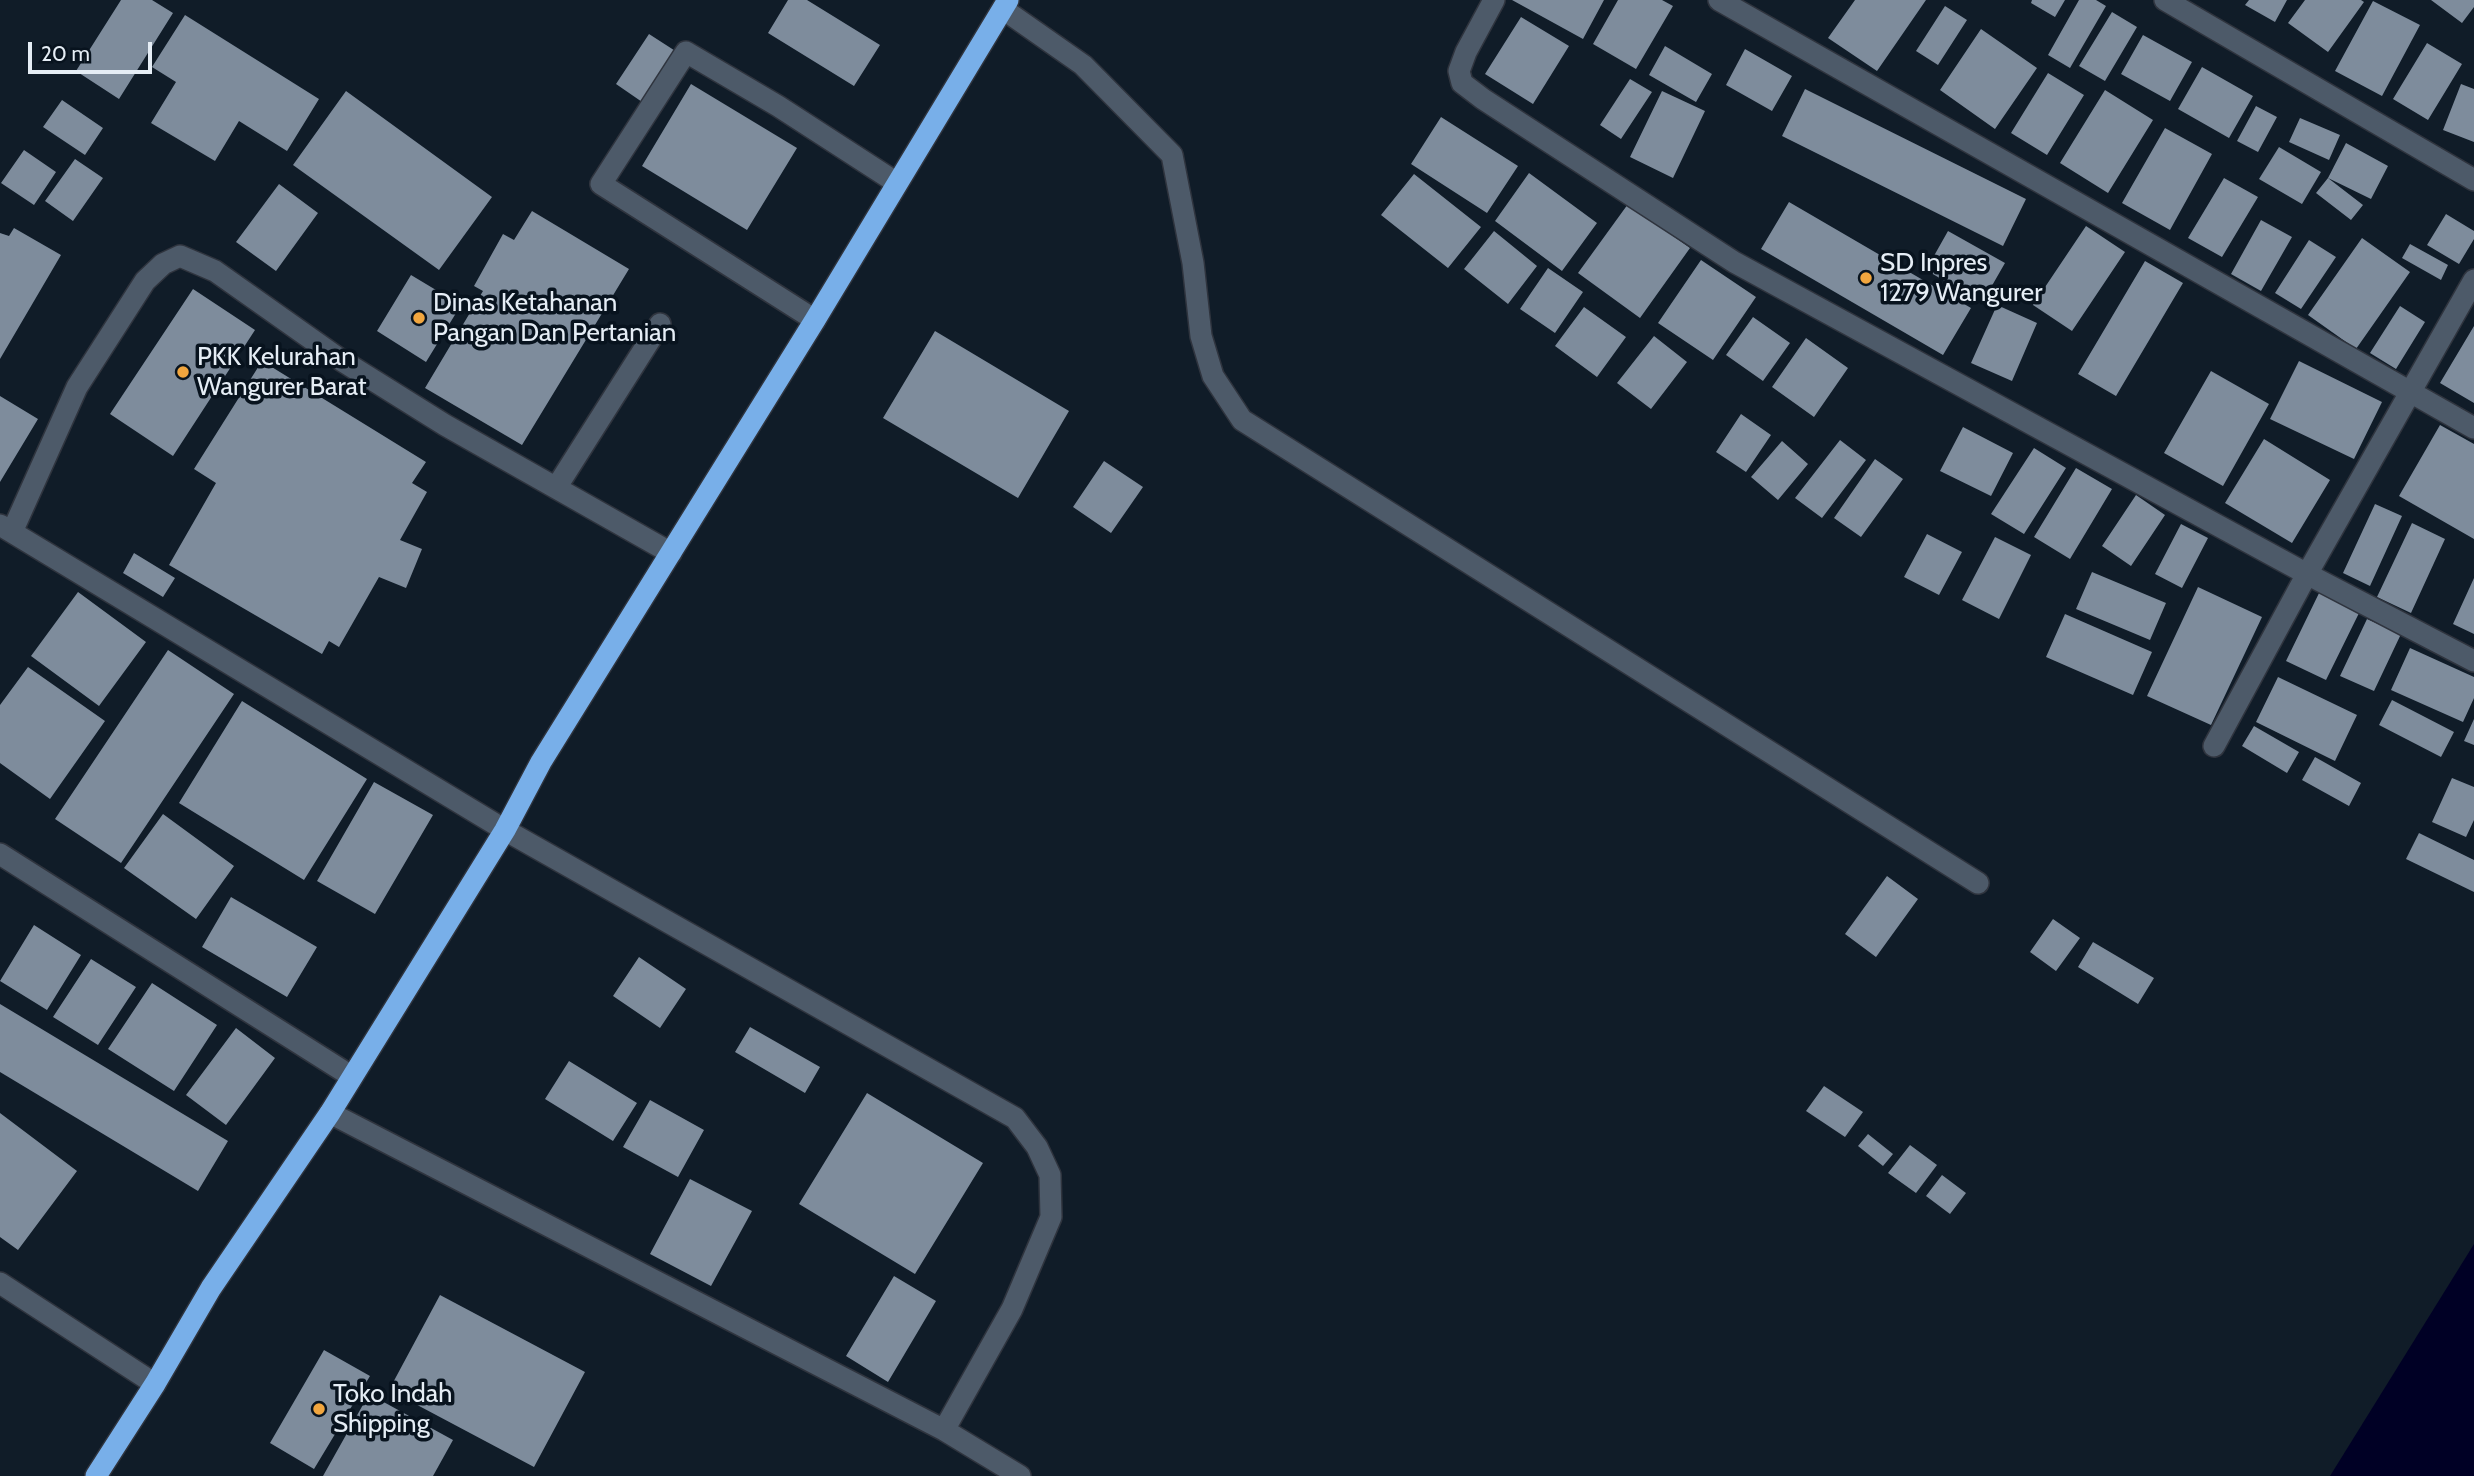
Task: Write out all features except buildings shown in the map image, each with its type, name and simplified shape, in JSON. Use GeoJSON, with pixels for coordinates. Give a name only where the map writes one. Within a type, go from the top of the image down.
{"type":"FeatureCollection","features":[{"type":"Feature","properties":{"kind":"highway"},"geometry":{"type":"LineString","coordinates":[[96,1476],[155,1384],[211,1288],[330,1113],[505,830],[541,762],[815,320],[1006,5]]}},
{"type":"Feature","properties":{"kind":"street"},"geometry":{"type":"LineString","coordinates":[[1494,0],[1466,52],[1459,71],[1462,83],[1483,99],[1734,262],[2307,574],[2474,661]]}},
{"type":"Feature","properties":{"kind":"street"},"geometry":{"type":"LineString","coordinates":[[1719,0],[2474,428]]}},
{"type":"Feature","properties":{"kind":"street"},"geometry":{"type":"LineString","coordinates":[[2165,0],[2474,180]]}},
{"type":"Feature","properties":{"kind":"street"},"geometry":{"type":"LineString","coordinates":[[1006,5],[1083,65],[1172,156],[1193,263],[1201,336],[1213,376],[1242,421],[1978,883]]}},
{"type":"Feature","properties":{"kind":"street"},"geometry":{"type":"LineString","coordinates":[[815,320],[601,184],[686,52],[778,106],[897,183]]}},
{"type":"Feature","properties":{"kind":"street"},"geometry":{"type":"LineString","coordinates":[[671,553],[445,425],[341,360],[215,271],[180,256],[163,264],[145,281],[77,387],[6,529],[505,830],[1015,1118],[1037,1147],[1050,1175],[1051,1217],[1012,1309],[944,1430]]}},
{"type":"Feature","properties":{"kind":"street"},"geometry":{"type":"LineString","coordinates":[[2214,746],[2307,574],[2474,280]]}},
{"type":"Feature","properties":{"kind":"street"},"geometry":{"type":"LineString","coordinates":[[556,488],[660,324]]}},
{"type":"Feature","properties":{"kind":"street"},"geometry":{"type":"LineString","coordinates":[[0,854],[351,1076]]}},
{"type":"Feature","properties":{"kind":"street"},"geometry":{"type":"LineString","coordinates":[[330,1113],[944,1430],[1020,1476]]}},
{"type":"Feature","properties":{"kind":"street"},"geometry":{"type":"LineString","coordinates":[[0,1283],[155,1384]]}},
{"type":"Feature","properties":{"kind":"water"},"geometry":{"type":"Polygon","coordinates":[[[2474,1244],[2474,1476],[2330,1476],[2474,1244]]]}},
{"type":"Feature","properties":{"kind":"place","name":"SD Inpres 1279 Wangurer"},"geometry":{"type":"Point","coordinates":[1866,278]}},
{"type":"Feature","properties":{"kind":"place","name":"Dinas Ketahanan Pangan Dan Pertanian"},"geometry":{"type":"Point","coordinates":[419,318]}},
{"type":"Feature","properties":{"kind":"place","name":"PKK Kelurahan Wangurer Barat"},"geometry":{"type":"Point","coordinates":[183,372]}},
{"type":"Feature","properties":{"kind":"place","name":"Toko Indah Shipping"},"geometry":{"type":"Point","coordinates":[319,1409]}}]}
